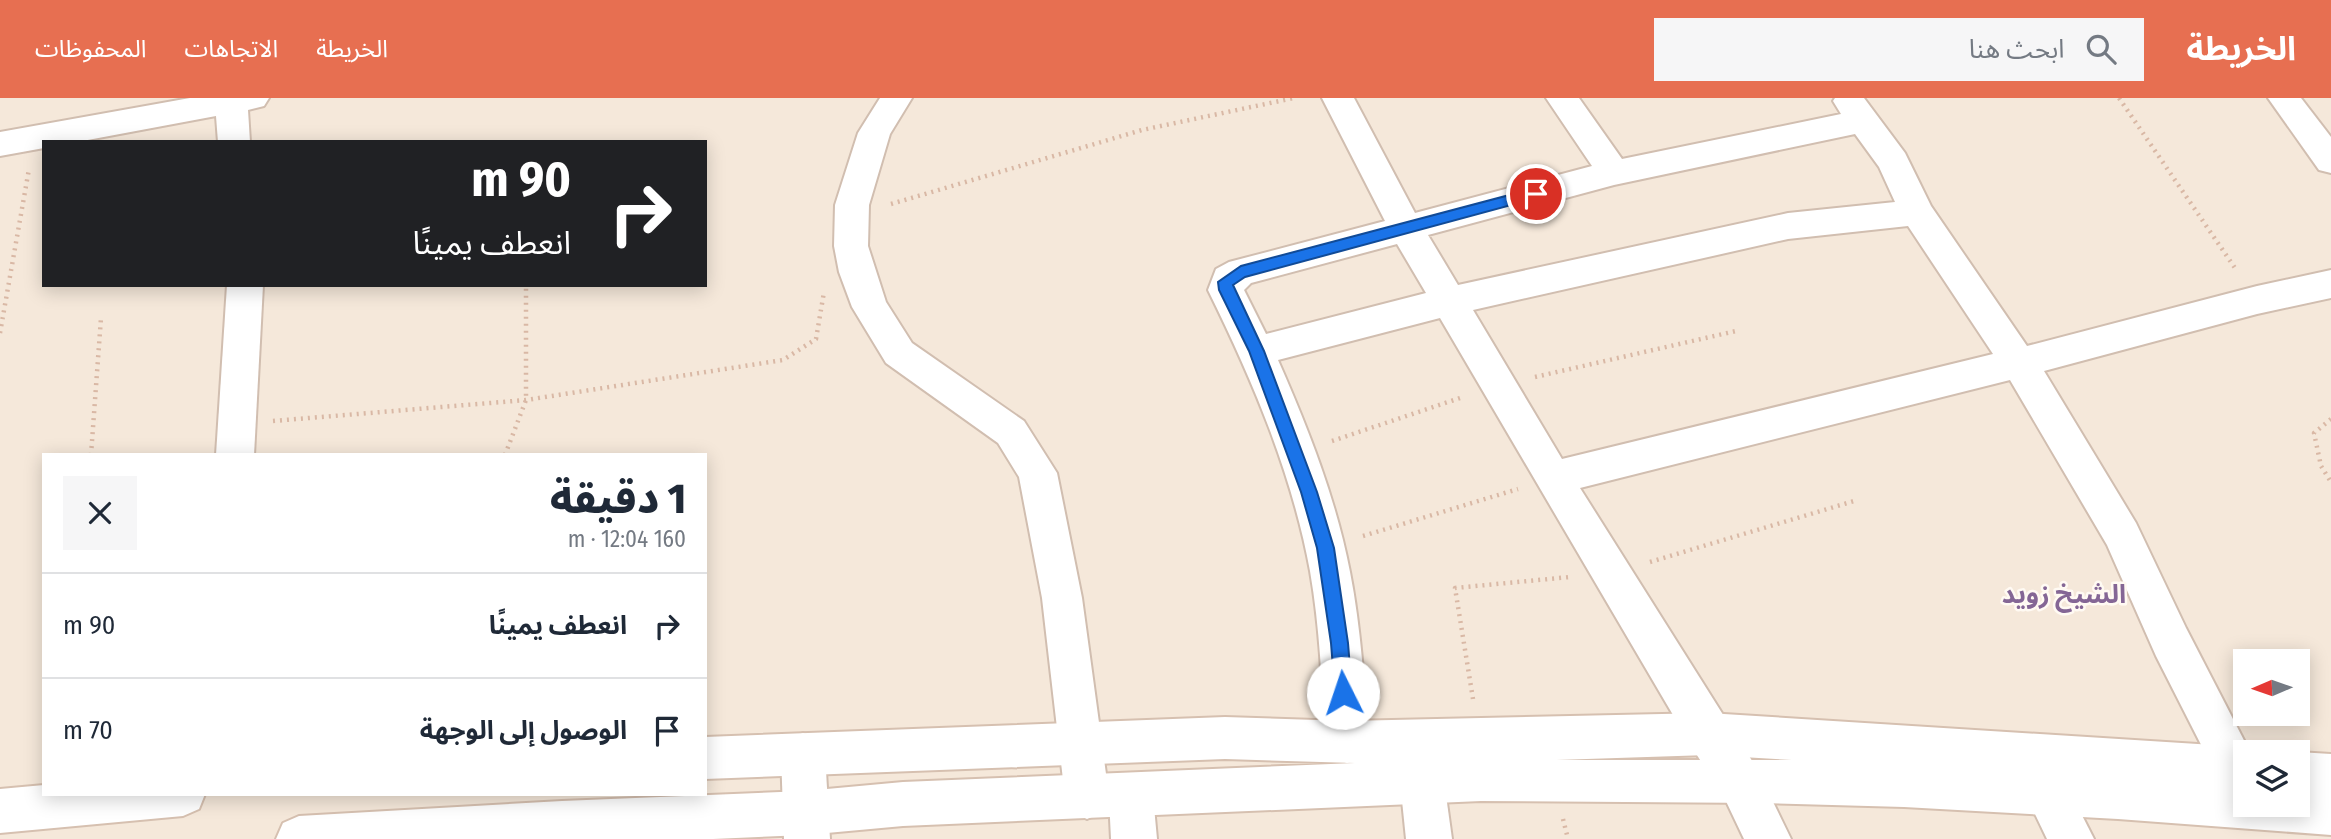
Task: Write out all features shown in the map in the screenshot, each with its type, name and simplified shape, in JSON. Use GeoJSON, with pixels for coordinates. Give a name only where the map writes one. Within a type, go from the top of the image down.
{"type":"FeatureCollection","features":[{"type":"Feature","properties":{"kind":"street"},"geometry":{"type":"LineString","coordinates":[[896,98],[874,133],[852,205],[852,246],[857,272],[870,307],[899,353],[1011,432],[1038,473],[1062,598],[1087,797]]}},
{"type":"Feature","properties":{"kind":"street"},"geometry":{"type":"LineString","coordinates":[[1338,98],[1405,227],[1553,478],[1708,734],[1740,782],[1768,839]]}},
{"type":"Feature","properties":{"kind":"street"},"geometry":{"type":"LineString","coordinates":[[1562,98],[1614,173]]}},
{"type":"Feature","properties":{"kind":"street"},"geometry":{"type":"LineString","coordinates":[[2284,98],[2331,161]]}},
{"type":"Feature","properties":{"kind":"street"},"geometry":{"type":"LineString","coordinates":[[0,144],[238,99],[234,140]]}},
{"type":"Feature","properties":{"kind":"street"},"geometry":{"type":"LineString","coordinates":[[1347,742],[1340,643],[1325,548],[1309,492],[1256,351],[1226,290],[1228,279],[1241,272],[1405,227],[1855,110],[1893,162],[1917,212],[2019,363],[2122,535],[2171,642],[2233,754]]}},
{"type":"Feature","properties":{"kind":"street"},"geometry":{"type":"LineString","coordinates":[[1256,351],[1450,301],[1788,226],[1917,212]]}},
{"type":"Feature","properties":{"kind":"street"},"geometry":{"type":"LineString","coordinates":[[1553,478],[2019,363],[2257,300],[2331,284]]}},
{"type":"Feature","properties":{"kind":"street"},"geometry":{"type":"LineString","coordinates":[[236,439],[245,287]]}},
{"type":"Feature","properties":{"kind":"street"},"geometry":{"type":"LineString","coordinates":[[707,758],[1224,738],[1347,742],[1708,734],[2233,767]]}},
{"type":"Feature","properties":{"kind":"street"},"geometry":{"type":"LineString","coordinates":[[803,754],[806,826]]}},
{"type":"Feature","properties":{"kind":"street"},"geometry":{"type":"LineString","coordinates":[[2310,774],[2331,776]]}},
{"type":"Feature","properties":{"kind":"street"},"geometry":{"type":"LineString","coordinates":[[1422,781],[1429,839]]}},
{"type":"Feature","properties":{"kind":"street"},"geometry":{"type":"LineString","coordinates":[[299,839],[806,826],[903,804],[1131,796],[1422,781],[1740,782],[2047,793],[2331,813]]}},
{"type":"Feature","properties":{"kind":"street"},"geometry":{"type":"LineString","coordinates":[[2047,793],[2071,839]]}},
{"type":"Feature","properties":{"kind":"street"},"geometry":{"type":"LineString","coordinates":[[0,811],[161,796]]}},
{"type":"Feature","properties":{"kind":"street"},"geometry":{"type":"LineString","coordinates":[[1131,796],[1134,839]]}},
{"type":"Feature","properties":{"kind":"path"},"geometry":{"type":"LineString","coordinates":[[1142,130],[1294,98]]}},
{"type":"Feature","properties":{"kind":"path"},"geometry":{"type":"LineString","coordinates":[[2119,98],[2257,300]]}},
{"type":"Feature","properties":{"kind":"path"},"geometry":{"type":"LineString","coordinates":[[0,333],[34,138]]}},
{"type":"Feature","properties":{"kind":"path"},"geometry":{"type":"LineString","coordinates":[[506,453],[526,400],[526,287]]}},
{"type":"Feature","properties":{"kind":"path"},"geometry":{"type":"LineString","coordinates":[[91,453],[101,318]]}},
{"type":"Feature","properties":{"kind":"path"},"geometry":{"type":"LineString","coordinates":[[236,439],[526,400]]}},
{"type":"Feature","properties":{"kind":"path"},"geometry":{"type":"LineString","coordinates":[[2331,419],[2314,433],[2321,466],[2331,482]]}},
{"type":"Feature","properties":{"kind":"path"},"geometry":{"type":"LineString","coordinates":[[1325,548],[1553,478]]}},
{"type":"Feature","properties":{"kind":"shaded area"},"geometry":{"type":"Polygon","coordinates":[[[0,98],[2331,98],[2331,839],[0,839],[0,98]]]}},
{"type":"Feature","properties":{"kind":"district","name":"الشيخ زويد"},"geometry":{"type":"Point","coordinates":[2064,594]}},
{"type":"Feature","properties":{"kind":"route"},"geometry":{"type":"LineString","coordinates":[[1343,693],[1340,643],[1325,548],[1309,492],[1276,402],[1256,351],[1226,290],[1226,282],[1231,276],[1241,272],[1536,194]]}}]}
